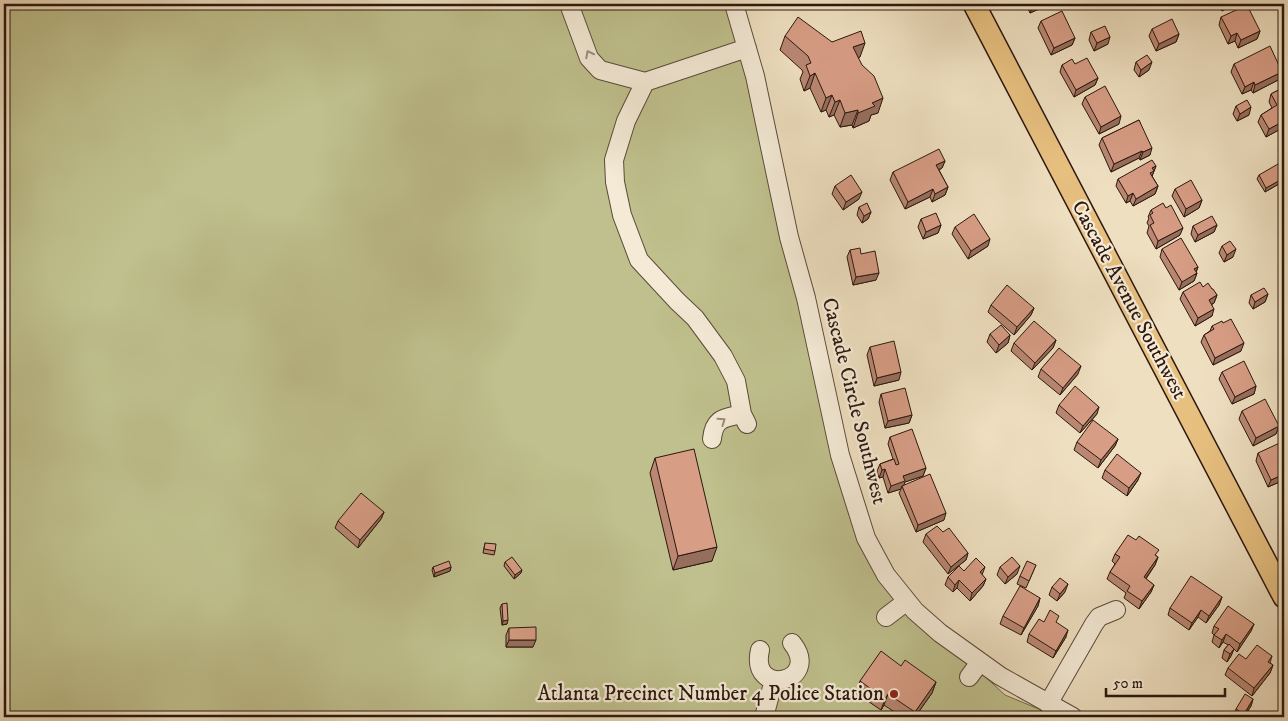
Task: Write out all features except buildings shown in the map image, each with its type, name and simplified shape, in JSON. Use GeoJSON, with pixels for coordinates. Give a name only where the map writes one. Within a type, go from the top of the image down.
{"type":"FeatureCollection","features":[{"type":"Feature","properties":{"kind":"main road","name":"Cascade Avenue Southwest"},"geometry":{"type":"LineString","coordinates":[[974,4],[1284,597]]}},
{"type":"Feature","properties":{"kind":"street"},"geometry":{"type":"LineString","coordinates":[[570,4],[589,58],[600,70],[645,82],[747,48]]}},
{"type":"Feature","properties":{"kind":"street","name":"Cascade Circle Southwest"},"geometry":{"type":"LineString","coordinates":[[734,4],[755,76],[789,237],[806,298],[840,455],[866,538],[886,575],[915,611],[940,634],[1000,676],[1072,717]]}},
{"type":"Feature","properties":{"kind":"street"},"geometry":{"type":"LineString","coordinates":[[645,82],[626,121],[614,160],[615,182],[622,215],[639,260],[676,301],[695,318],[724,356],[736,381],[744,419],[727,417],[718,422],[713,429],[712,439]]}},
{"type":"Feature","properties":{"kind":"street"},"geometry":{"type":"LineString","coordinates":[[886,617],[907,601]]}},
{"type":"Feature","properties":{"kind":"street"},"geometry":{"type":"LineString","coordinates":[[1048,704],[1099,617],[1116,610]]}},
{"type":"Feature","properties":{"kind":"street"},"geometry":{"type":"LineString","coordinates":[[760,650],[758,659],[760,668],[765,676],[774,680],[783,680],[792,676],[798,669],[800,660],[798,650],[792,643]]}},
{"type":"Feature","properties":{"kind":"street"},"geometry":{"type":"LineString","coordinates":[[969,677],[980,662]]}},
{"type":"Feature","properties":{"kind":"street"},"geometry":{"type":"LineString","coordinates":[[764,717],[774,680]]}},
{"type":"Feature","properties":{"kind":"green space"},"geometry":{"type":"Polygon","coordinates":[[[4,4],[737,4],[859,513],[917,614],[1005,695],[1058,717],[4,717],[4,4]]]}},
{"type":"Feature","properties":{"kind":"place","name":"Atlanta Precinct Number 4 Police Station"},"geometry":{"type":"Point","coordinates":[894,694]}}]}
